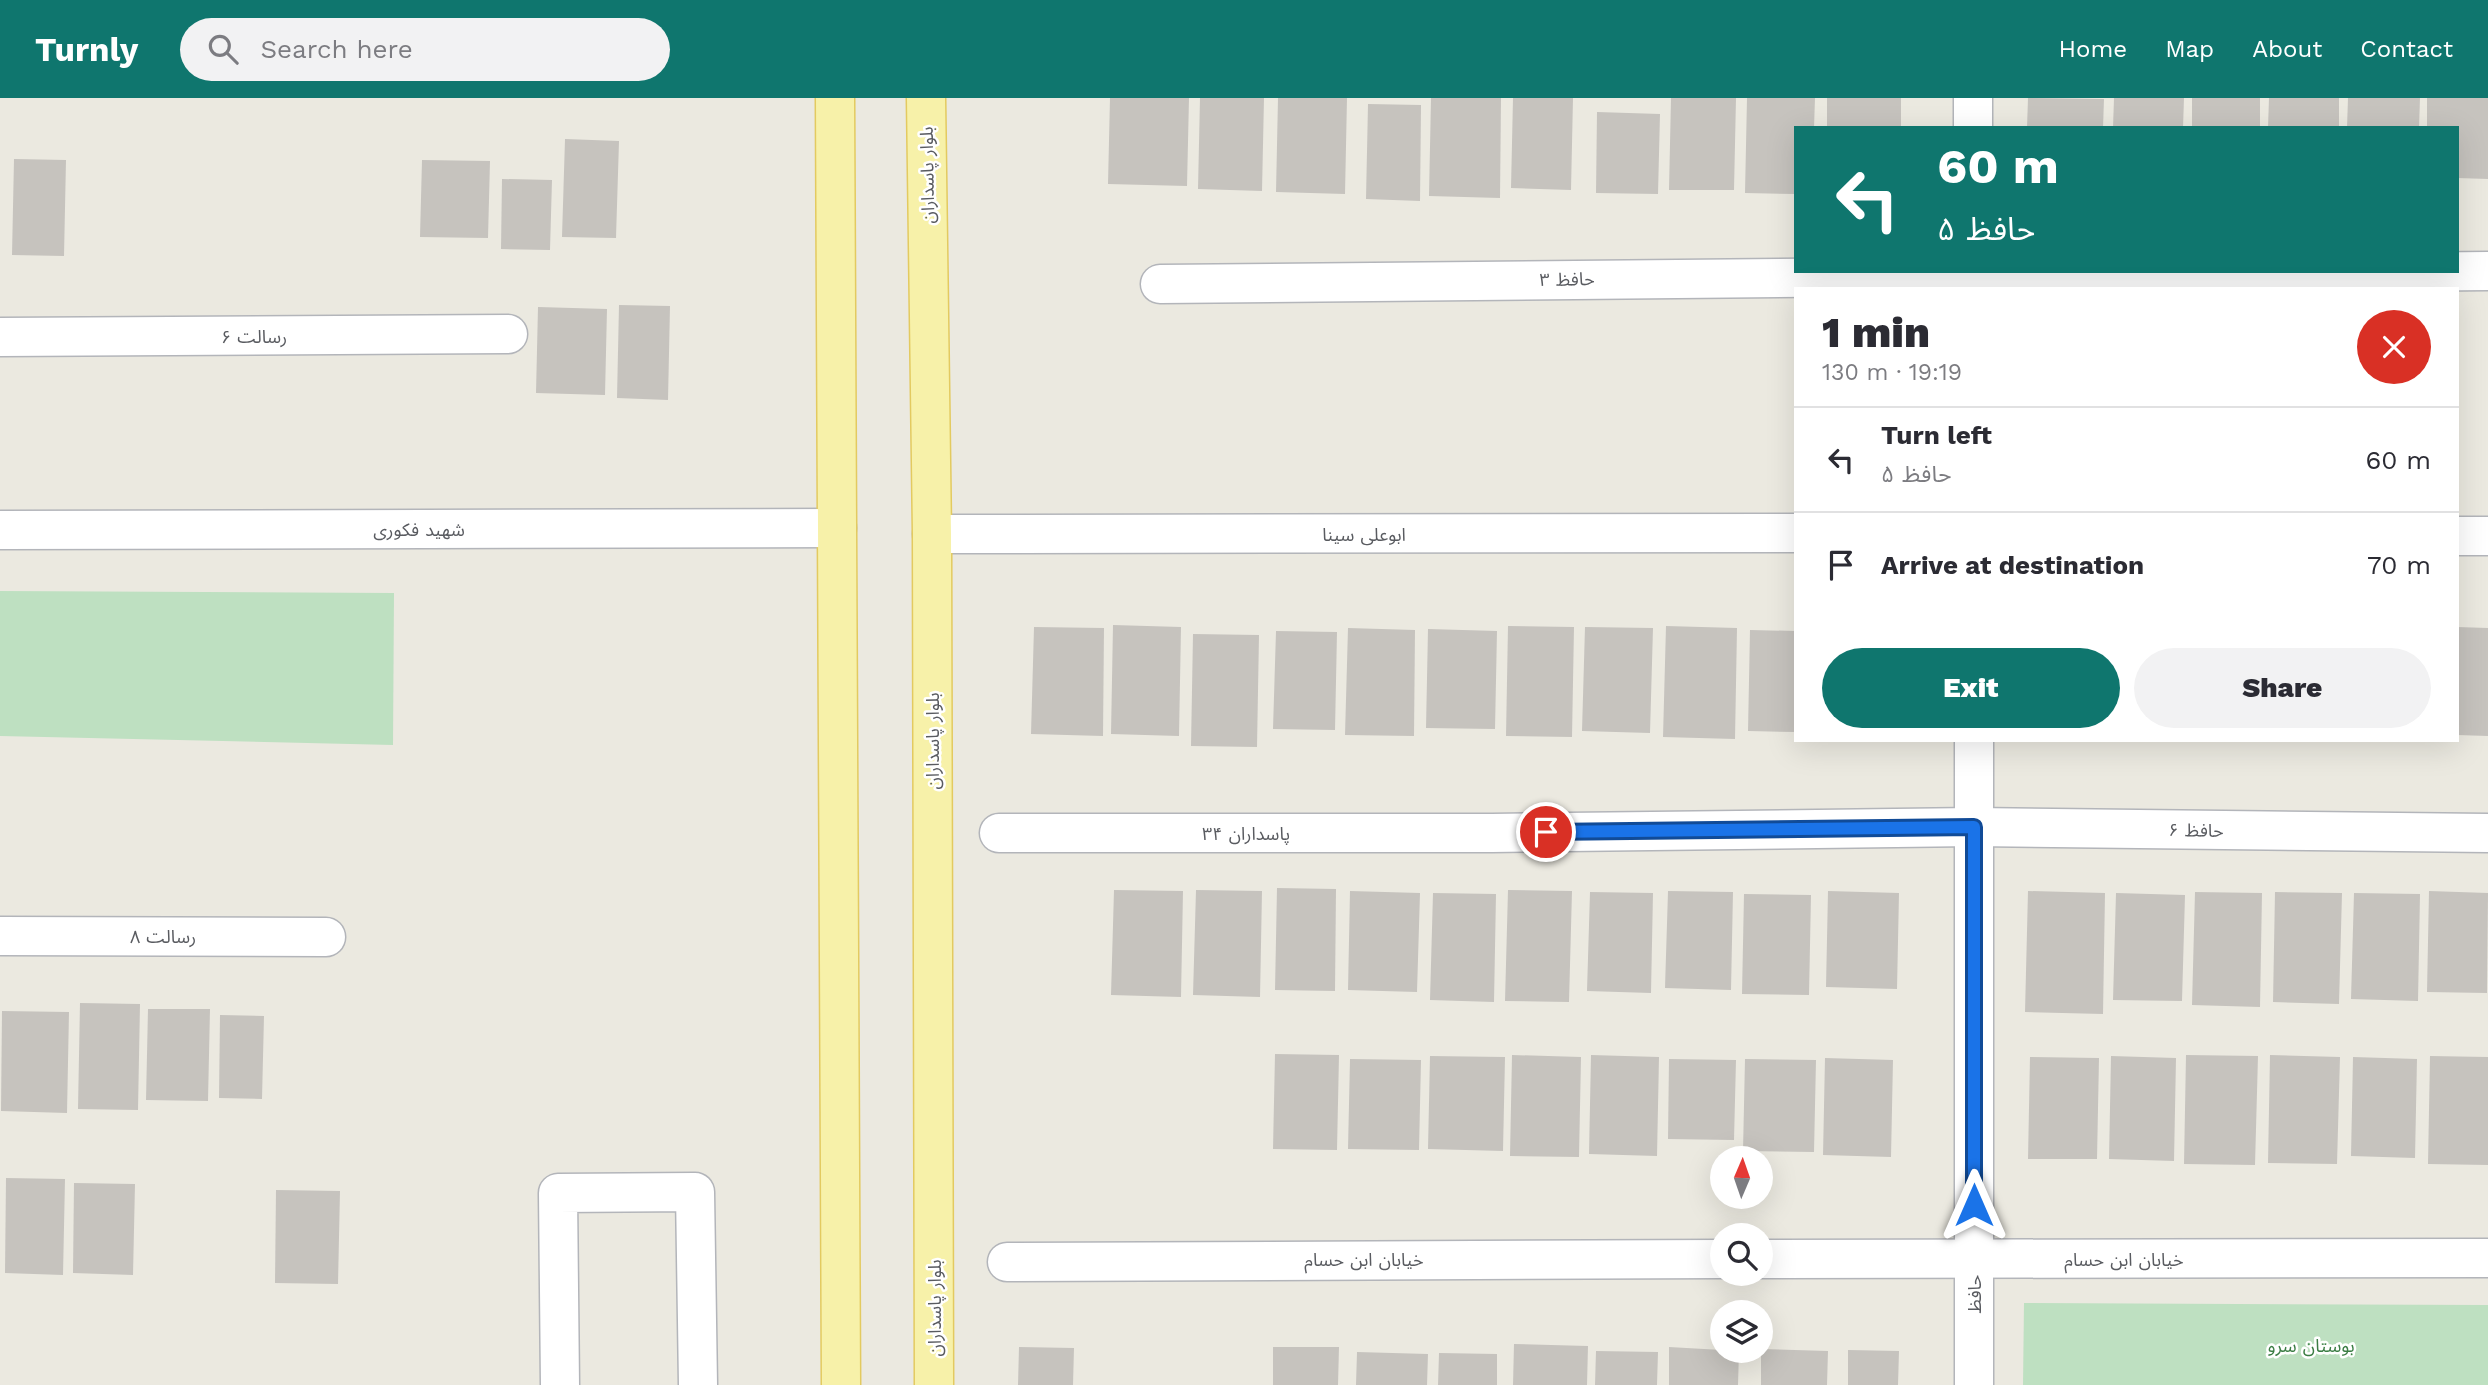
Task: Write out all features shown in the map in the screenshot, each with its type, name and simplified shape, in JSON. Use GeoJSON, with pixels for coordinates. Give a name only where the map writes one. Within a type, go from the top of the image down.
{"type":"FeatureCollection","features":[{"type":"Feature","properties":{"kind":"main road"},"geometry":{"type":"LineString","coordinates":[[835,98],[841,1385]]}},
{"type":"Feature","properties":{"kind":"main road","name":"بلوار پاسداران"},"geometry":{"type":"LineString","coordinates":[[926,98],[932,534],[934,1385]]}},
{"type":"Feature","properties":{"kind":"street"},"geometry":{"type":"LineString","coordinates":[[1973,98],[1973,126]]}},
{"type":"Feature","properties":{"kind":"street","name":"حافظ ۳"},"geometry":{"type":"LineString","coordinates":[[2459,271],[2488,271]]}},
{"type":"Feature","properties":{"kind":"street","name":"حافظ ۳"},"geometry":{"type":"LineString","coordinates":[[1160,284],[2335,273]]}},
{"type":"Feature","properties":{"kind":"street","name":"رسالت ۶"},"geometry":{"type":"LineString","coordinates":[[0,337],[508,334]]}},
{"type":"Feature","properties":{"kind":"street","name":"شهید فکوری"},"geometry":{"type":"LineString","coordinates":[[0,530],[838,528]]}},
{"type":"Feature","properties":{"kind":"street","name":"ابوعلی سینا"},"geometry":{"type":"LineString","coordinates":[[932,534],[1794,533]]}},
{"type":"Feature","properties":{"kind":"street"},"geometry":{"type":"LineString","coordinates":[[2459,536],[2488,536]]}},
{"type":"Feature","properties":{"kind":"street","name":"حافظ"},"geometry":{"type":"LineString","coordinates":[[1974,742],[1974,1385]]}},
{"type":"Feature","properties":{"kind":"street","name":"حافظ ۶"},"geometry":{"type":"LineString","coordinates":[[1492,833],[1974,827],[2488,833]]}},
{"type":"Feature","properties":{"kind":"street","name":"پاسداران ۳۴"},"geometry":{"type":"LineString","coordinates":[[999,833],[1492,833]]}},
{"type":"Feature","properties":{"kind":"street","name":"رسالت ۸"},"geometry":{"type":"LineString","coordinates":[[0,936],[326,937]]}},
{"type":"Feature","properties":{"kind":"street"},"geometry":{"type":"LineString","coordinates":[[560,1385],[558,1193],[695,1192],[698,1385]]}},
{"type":"Feature","properties":{"kind":"street","name":"خیابان ابن حسام"},"geometry":{"type":"LineString","coordinates":[[1773,1259],[2488,1258]]}},
{"type":"Feature","properties":{"kind":"street","name":"خیابان ابن حسام"},"geometry":{"type":"LineString","coordinates":[[1007,1262],[1710,1259]]}},
{"type":"Feature","properties":{"kind":"green space"},"geometry":{"type":"Polygon","coordinates":[[[0,591],[394,593],[393,745],[0,736],[0,591]]]}},
{"type":"Feature","properties":{"kind":"green space","name":"بوستان سرو"},"geometry":{"type":"Polygon","coordinates":[[[2024,1303],[2488,1305],[2488,1385],[2023,1385],[2024,1303]]]}},
{"type":"Feature","properties":{"kind":"building"},"geometry":{"type":"Polygon","coordinates":[[[1110,98],[1189,98],[1187,186],[1108,184],[1110,98]]]}},
{"type":"Feature","properties":{"kind":"building"},"geometry":{"type":"Polygon","coordinates":[[[1200,98],[1264,98],[1262,191],[1198,189],[1200,98]]]}},
{"type":"Feature","properties":{"kind":"building"},"geometry":{"type":"Polygon","coordinates":[[[1278,98],[1347,98],[1345,194],[1276,192],[1278,98]]]}},
{"type":"Feature","properties":{"kind":"building"},"geometry":{"type":"Polygon","coordinates":[[[1431,98],[1501,98],[1500,198],[1429,196],[1431,98]]]}},
{"type":"Feature","properties":{"kind":"building"},"geometry":{"type":"Polygon","coordinates":[[[1513,98],[1573,98],[1571,190],[1511,188],[1513,98]]]}},
{"type":"Feature","properties":{"kind":"building"},"geometry":{"type":"Polygon","coordinates":[[[1671,98],[1736,98],[1734,190],[1669,190],[1671,98]]]}},
{"type":"Feature","properties":{"kind":"building"},"geometry":{"type":"Polygon","coordinates":[[[1747,98],[1815,98],[1814,126],[1794,126],[1794,194],[1745,193],[1747,98]]]}},
{"type":"Feature","properties":{"kind":"building"},"geometry":{"type":"Polygon","coordinates":[[[1827,98],[1901,98],[1901,126],[1827,126],[1827,98]]]}},
{"type":"Feature","properties":{"kind":"building"},"geometry":{"type":"Polygon","coordinates":[[[2028,98],[2104,99],[2103,126],[2027,126],[2028,98]]]}},
{"type":"Feature","properties":{"kind":"building"},"geometry":{"type":"Polygon","coordinates":[[[2114,98],[2184,98],[2183,126],[2113,126],[2114,98]]]}},
{"type":"Feature","properties":{"kind":"building"},"geometry":{"type":"Polygon","coordinates":[[[2192,98],[2260,98],[2260,126],[2192,126],[2192,98]]]}},
{"type":"Feature","properties":{"kind":"building"},"geometry":{"type":"Polygon","coordinates":[[[2269,98],[2339,98],[2339,126],[2268,126],[2269,98]]]}},
{"type":"Feature","properties":{"kind":"building"},"geometry":{"type":"Polygon","coordinates":[[[2348,98],[2420,98],[2419,126],[2347,126],[2348,98]]]}},
{"type":"Feature","properties":{"kind":"building"},"geometry":{"type":"Polygon","coordinates":[[[2427,98],[2488,98],[2488,179],[2459,178],[2459,126],[2427,126],[2427,98]]]}},
{"type":"Feature","properties":{"kind":"building"},"geometry":{"type":"Polygon","coordinates":[[[1368,104],[1421,105],[1420,201],[1366,199],[1368,104]]]}},
{"type":"Feature","properties":{"kind":"building"},"geometry":{"type":"Polygon","coordinates":[[[1597,112],[1660,114],[1658,194],[1596,193],[1597,112]]]}},
{"type":"Feature","properties":{"kind":"building"},"geometry":{"type":"Polygon","coordinates":[[[565,139],[619,141],[616,238],[562,237],[565,139]]]}},
{"type":"Feature","properties":{"kind":"building"},"geometry":{"type":"Polygon","coordinates":[[[14,159],[66,160],[64,256],[12,255],[14,159]]]}},
{"type":"Feature","properties":{"kind":"building"},"geometry":{"type":"Polygon","coordinates":[[[422,160],[490,161],[488,238],[420,237],[422,160]]]}},
{"type":"Feature","properties":{"kind":"building"},"geometry":{"type":"Polygon","coordinates":[[[502,179],[552,180],[550,250],[501,249],[502,179]]]}},
{"type":"Feature","properties":{"kind":"building"},"geometry":{"type":"Polygon","coordinates":[[[619,305],[670,306],[668,400],[617,398],[619,305]]]}},
{"type":"Feature","properties":{"kind":"building"},"geometry":{"type":"Polygon","coordinates":[[[538,307],[607,309],[605,395],[536,393],[538,307]]]}},
{"type":"Feature","properties":{"kind":"building"},"geometry":{"type":"Polygon","coordinates":[[[1113,625],[1181,627],[1179,736],[1111,734],[1113,625]]]}},
{"type":"Feature","properties":{"kind":"building"},"geometry":{"type":"Polygon","coordinates":[[[1508,626],[1574,627],[1572,737],[1506,736],[1508,626]]]}},
{"type":"Feature","properties":{"kind":"building"},"geometry":{"type":"Polygon","coordinates":[[[1666,626],[1737,628],[1735,739],[1663,737],[1666,626]]]}},
{"type":"Feature","properties":{"kind":"building"},"geometry":{"type":"Polygon","coordinates":[[[1034,627],[1104,628],[1103,736],[1031,734],[1034,627]]]}},
{"type":"Feature","properties":{"kind":"building"},"geometry":{"type":"Polygon","coordinates":[[[1585,627],[1653,628],[1650,733],[1582,731],[1585,627]]]}},
{"type":"Feature","properties":{"kind":"building"},"geometry":{"type":"Polygon","coordinates":[[[2459,627],[2488,628],[2488,736],[2459,735],[2459,627]]]}},
{"type":"Feature","properties":{"kind":"building"},"geometry":{"type":"Polygon","coordinates":[[[1348,628],[1415,630],[1414,736],[1345,735],[1348,628]]]}},
{"type":"Feature","properties":{"kind":"building"},"geometry":{"type":"Polygon","coordinates":[[[1428,629],[1497,631],[1495,729],[1426,728],[1428,629]]]}},
{"type":"Feature","properties":{"kind":"building"},"geometry":{"type":"Polygon","coordinates":[[[1750,630],[1794,631],[1794,732],[1748,731],[1750,630]]]}},
{"type":"Feature","properties":{"kind":"building"},"geometry":{"type":"Polygon","coordinates":[[[1276,631],[1337,632],[1335,730],[1273,729],[1276,631]]]}},
{"type":"Feature","properties":{"kind":"building"},"geometry":{"type":"Polygon","coordinates":[[[1193,634],[1259,635],[1257,747],[1191,746],[1193,634]]]}},
{"type":"Feature","properties":{"kind":"building"},"geometry":{"type":"Polygon","coordinates":[[[1277,888],[1336,889],[1335,991],[1275,990],[1277,888]]]}},
{"type":"Feature","properties":{"kind":"building"},"geometry":{"type":"Polygon","coordinates":[[[1114,890],[1183,891],[1181,997],[1111,995],[1114,890]]]}},
{"type":"Feature","properties":{"kind":"building"},"geometry":{"type":"Polygon","coordinates":[[[1196,890],[1262,891],[1260,997],[1193,995],[1196,890]]]}},
{"type":"Feature","properties":{"kind":"building"},"geometry":{"type":"Polygon","coordinates":[[[1508,890],[1572,891],[1569,1002],[1505,1001],[1508,890]]]}},
{"type":"Feature","properties":{"kind":"building"},"geometry":{"type":"Polygon","coordinates":[[[1350,891],[1420,893],[1417,992],[1348,990],[1350,891]]]}},
{"type":"Feature","properties":{"kind":"building"},"geometry":{"type":"Polygon","coordinates":[[[1668,891],[1733,892],[1731,990],[1665,988],[1668,891]]]}},
{"type":"Feature","properties":{"kind":"building"},"geometry":{"type":"Polygon","coordinates":[[[1828,891],[1899,893],[1897,989],[1826,987],[1828,891]]]}},
{"type":"Feature","properties":{"kind":"building"},"geometry":{"type":"Polygon","coordinates":[[[2028,891],[2105,893],[2103,1014],[2025,1012],[2028,891]]]}},
{"type":"Feature","properties":{"kind":"building"},"geometry":{"type":"Polygon","coordinates":[[[2429,891],[2488,893],[2487,993],[2427,992],[2429,891]]]}},
{"type":"Feature","properties":{"kind":"building"},"geometry":{"type":"Polygon","coordinates":[[[1590,892],[1653,893],[1651,993],[1587,991],[1590,892]]]}},
{"type":"Feature","properties":{"kind":"building"},"geometry":{"type":"Polygon","coordinates":[[[2195,892],[2262,893],[2260,1007],[2192,1005],[2195,892]]]}},
{"type":"Feature","properties":{"kind":"building"},"geometry":{"type":"Polygon","coordinates":[[[2275,892],[2342,893],[2339,1004],[2273,1002],[2275,892]]]}},
{"type":"Feature","properties":{"kind":"building"},"geometry":{"type":"Polygon","coordinates":[[[1433,893],[1496,894],[1494,1002],[1430,1000],[1433,893]]]}},
{"type":"Feature","properties":{"kind":"building"},"geometry":{"type":"Polygon","coordinates":[[[2116,893],[2185,895],[2182,1001],[2113,1000],[2116,893]]]}},
{"type":"Feature","properties":{"kind":"building"},"geometry":{"type":"Polygon","coordinates":[[[2354,893],[2420,894],[2418,1001],[2351,999],[2354,893]]]}},
{"type":"Feature","properties":{"kind":"building"},"geometry":{"type":"Polygon","coordinates":[[[1744,894],[1811,895],[1809,995],[1742,994],[1744,894]]]}},
{"type":"Feature","properties":{"kind":"building"},"geometry":{"type":"Polygon","coordinates":[[[80,1003],[140,1004],[138,1110],[78,1109],[80,1003]]]}},
{"type":"Feature","properties":{"kind":"building"},"geometry":{"type":"Polygon","coordinates":[[[148,1009],[210,1009],[208,1101],[146,1100],[148,1009]]]}},
{"type":"Feature","properties":{"kind":"building"},"geometry":{"type":"Polygon","coordinates":[[[2,1011],[69,1012],[67,1113],[1,1111],[2,1011]]]}},
{"type":"Feature","properties":{"kind":"building"},"geometry":{"type":"Polygon","coordinates":[[[220,1015],[264,1016],[262,1099],[219,1098],[220,1015]]]}},
{"type":"Feature","properties":{"kind":"building"},"geometry":{"type":"Polygon","coordinates":[[[1275,1054],[1339,1055],[1337,1150],[1273,1149],[1275,1054]]]}},
{"type":"Feature","properties":{"kind":"building"},"geometry":{"type":"Polygon","coordinates":[[[1512,1055],[1581,1057],[1579,1157],[1510,1156],[1512,1055]]]}},
{"type":"Feature","properties":{"kind":"building"},"geometry":{"type":"Polygon","coordinates":[[[1591,1055],[1659,1057],[1657,1156],[1589,1154],[1591,1055]]]}},
{"type":"Feature","properties":{"kind":"building"},"geometry":{"type":"Polygon","coordinates":[[[2186,1055],[2258,1056],[2255,1165],[2184,1164],[2186,1055]]]}},
{"type":"Feature","properties":{"kind":"building"},"geometry":{"type":"Polygon","coordinates":[[[2270,1055],[2340,1057],[2337,1164],[2268,1163],[2270,1055]]]}},
{"type":"Feature","properties":{"kind":"building"},"geometry":{"type":"Polygon","coordinates":[[[1430,1056],[1505,1057],[1503,1151],[1428,1149],[1430,1056]]]}},
{"type":"Feature","properties":{"kind":"building"},"geometry":{"type":"Polygon","coordinates":[[[2111,1056],[2176,1058],[2174,1161],[2109,1159],[2111,1056]]]}},
{"type":"Feature","properties":{"kind":"building"},"geometry":{"type":"Polygon","coordinates":[[[2430,1056],[2488,1057],[2488,1165],[2428,1164],[2430,1056]]]}},
{"type":"Feature","properties":{"kind":"building"},"geometry":{"type":"Polygon","coordinates":[[[2030,1057],[2099,1058],[2097,1159],[2028,1159],[2030,1057]]]}},
{"type":"Feature","properties":{"kind":"building"},"geometry":{"type":"Polygon","coordinates":[[[2353,1057],[2417,1059],[2415,1158],[2351,1156],[2353,1057]]]}},
{"type":"Feature","properties":{"kind":"building"},"geometry":{"type":"Polygon","coordinates":[[[1825,1058],[1893,1060],[1891,1157],[1823,1155],[1825,1058]]]}},
{"type":"Feature","properties":{"kind":"building"},"geometry":{"type":"Polygon","coordinates":[[[1350,1059],[1421,1060],[1419,1150],[1348,1149],[1350,1059]]]}},
{"type":"Feature","properties":{"kind":"building"},"geometry":{"type":"Polygon","coordinates":[[[1669,1059],[1736,1060],[1734,1140],[1668,1139],[1669,1059]]]}},
{"type":"Feature","properties":{"kind":"building"},"geometry":{"type":"Polygon","coordinates":[[[1745,1059],[1816,1060],[1814,1152],[1773,1151],[1773,1146],[1743,1146],[1745,1059]]]}},
{"type":"Feature","properties":{"kind":"building"},"geometry":{"type":"Polygon","coordinates":[[[6,1178],[65,1179],[63,1275],[5,1273],[6,1178]]]}},
{"type":"Feature","properties":{"kind":"building"},"geometry":{"type":"Polygon","coordinates":[[[74,1183],[135,1184],[133,1275],[73,1273],[74,1183]]]}},
{"type":"Feature","properties":{"kind":"building"},"geometry":{"type":"Polygon","coordinates":[[[276,1190],[340,1191],[338,1284],[275,1283],[276,1190]]]}},
{"type":"Feature","properties":{"kind":"building"},"geometry":{"type":"Polygon","coordinates":[[[1514,1344],[1588,1346],[1587,1385],[1513,1385],[1514,1344]]]}},
{"type":"Feature","properties":{"kind":"building"},"geometry":{"type":"Polygon","coordinates":[[[1019,1347],[1074,1348],[1073,1385],[1018,1385],[1019,1347]]]}},
{"type":"Feature","properties":{"kind":"building"},"geometry":{"type":"Polygon","coordinates":[[[1273,1347],[1339,1347],[1338,1385],[1273,1385],[1273,1347]]]}},
{"type":"Feature","properties":{"kind":"building"},"geometry":{"type":"Polygon","coordinates":[[[1669,1347],[1710,1349],[1710,1363],[1739,1363],[1738,1385],[1669,1385],[1669,1347]]]}},
{"type":"Feature","properties":{"kind":"building"},"geometry":{"type":"Polygon","coordinates":[[[1773,1349],[1828,1351],[1827,1385],[1761,1385],[1761,1363],[1773,1363],[1773,1349]]]}},
{"type":"Feature","properties":{"kind":"building"},"geometry":{"type":"Polygon","coordinates":[[[1848,1350],[1899,1351],[1898,1385],[1848,1385],[1848,1350]]]}},
{"type":"Feature","properties":{"kind":"building"},"geometry":{"type":"Polygon","coordinates":[[[1596,1351],[1658,1352],[1657,1385],[1595,1385],[1596,1351]]]}},
{"type":"Feature","properties":{"kind":"building"},"geometry":{"type":"Polygon","coordinates":[[[1357,1352],[1428,1354],[1427,1385],[1356,1385],[1357,1352]]]}},
{"type":"Feature","properties":{"kind":"building"},"geometry":{"type":"Polygon","coordinates":[[[1439,1353],[1497,1354],[1497,1385],[1438,1385],[1439,1353]]]}},
{"type":"Feature","properties":{"kind":"route"},"geometry":{"type":"LineString","coordinates":[[1546,832],[1974,827],[1974,1205]]}}]}
